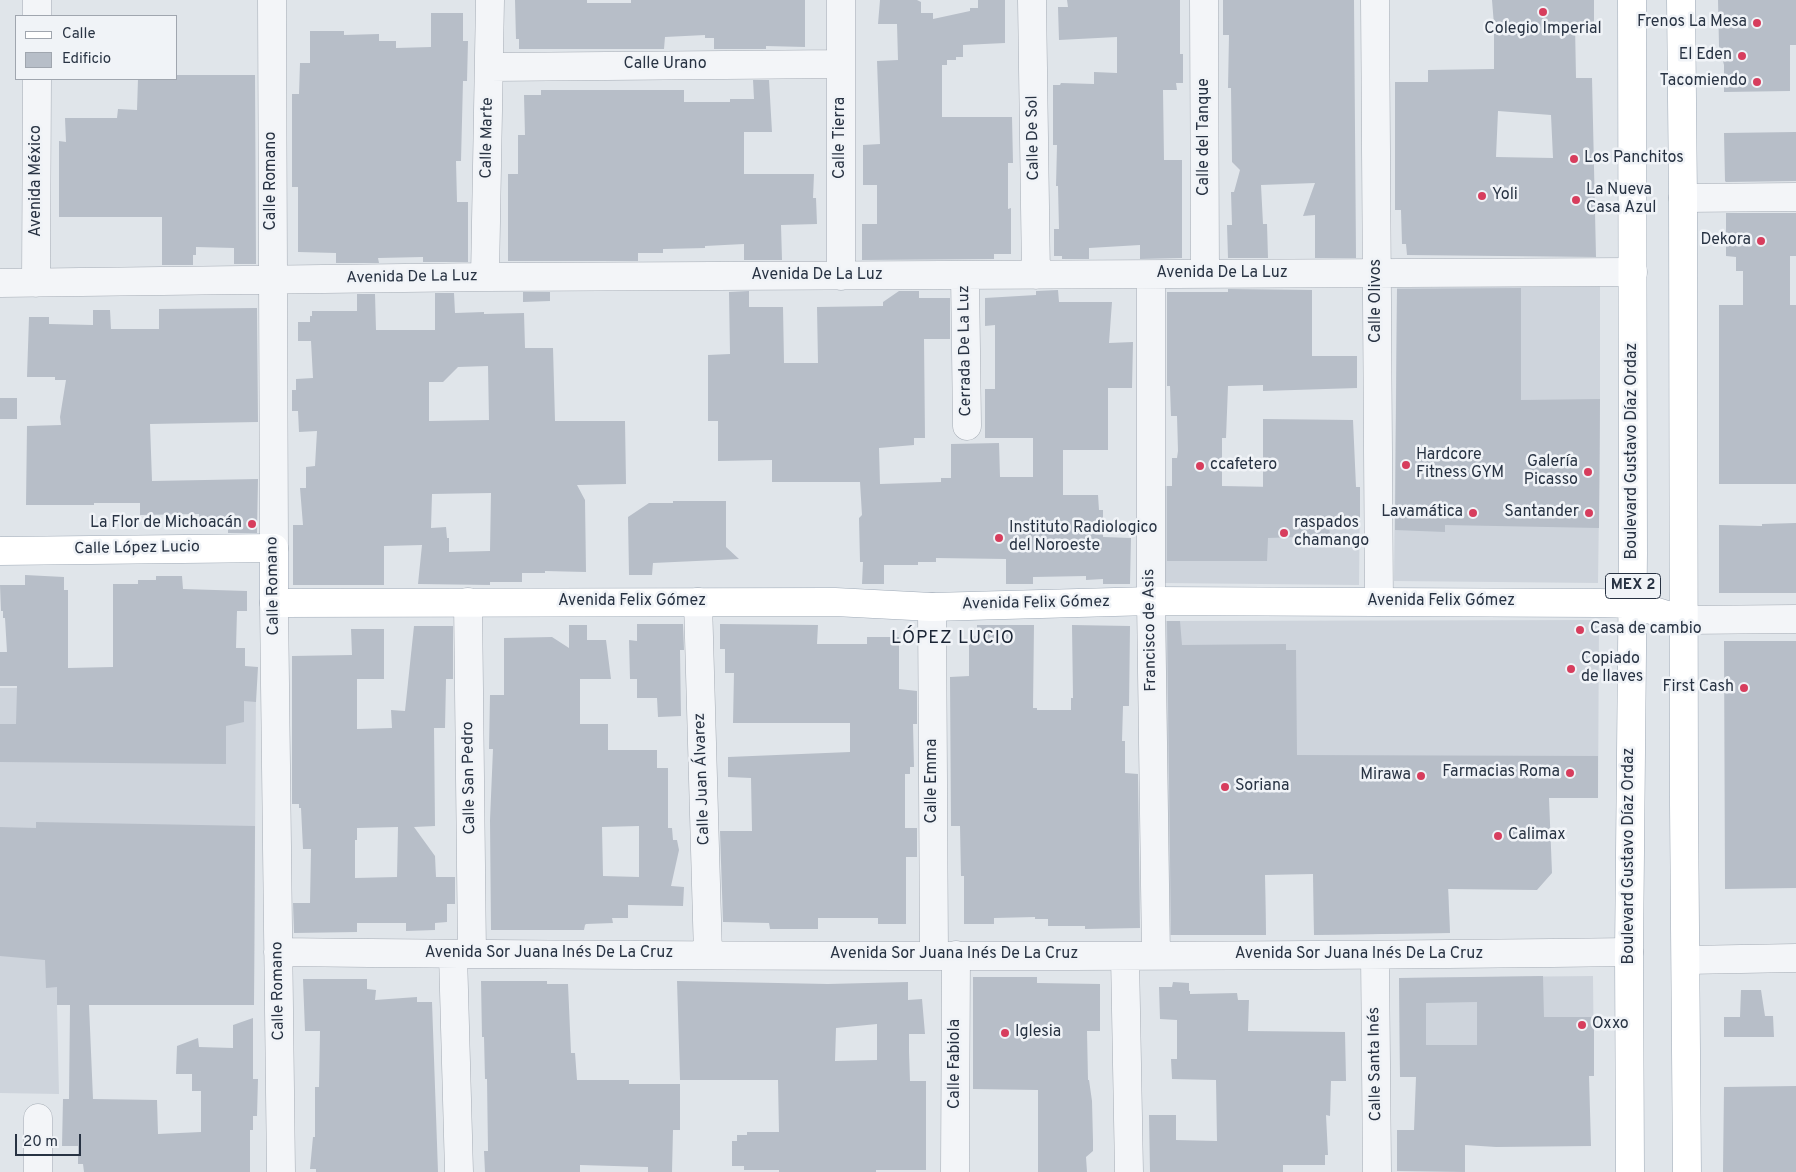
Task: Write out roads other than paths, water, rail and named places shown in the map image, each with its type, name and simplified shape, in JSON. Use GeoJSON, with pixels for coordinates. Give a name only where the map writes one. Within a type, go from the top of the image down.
{"type":"FeatureCollection","features":[{"type":"Feature","properties":{"kind":"main road","name":"Boulevard Gustavo Díaz Ordaz"},"geometry":{"type":"LineString","coordinates":[[1630,1172],[1632,0]]}},
{"type":"Feature","properties":{"kind":"main road","name":"MEX 2"},"geometry":{"type":"LineString","coordinates":[[1681,0],[1684,795],[1688,1172]]}},
{"type":"Feature","properties":{"kind":"main road","name":"Calle López Lucio"},"geometry":{"type":"LineString","coordinates":[[0,551],[274,548]]}},
{"type":"Feature","properties":{"kind":"main road","name":"Calle Romano"},"geometry":{"type":"LineString","coordinates":[[274,548],[274,602]]}},
{"type":"Feature","properties":{"kind":"main road","name":"Avenida Felix Gómez"},"geometry":{"type":"LineString","coordinates":[[274,602],[836,602],[932,607],[1151,601],[1632,604],[1683,620]]}},
{"type":"Feature","properties":{"kind":"street"},"geometry":{"type":"LineString","coordinates":[[37,0],[37,15]]}},
{"type":"Feature","properties":{"kind":"street","name":"Calle Romano"},"geometry":{"type":"LineString","coordinates":[[272,0],[274,548]]}},
{"type":"Feature","properties":{"kind":"street","name":"Calle Marte"},"geometry":{"type":"LineString","coordinates":[[485,277],[490,0]]}},
{"type":"Feature","properties":{"kind":"street","name":"Calle Tierra"},"geometry":{"type":"LineString","coordinates":[[841,0],[841,276]]}},
{"type":"Feature","properties":{"kind":"street","name":"Calle De Sol"},"geometry":{"type":"LineString","coordinates":[[1032,0],[1036,275]]}},
{"type":"Feature","properties":{"kind":"street","name":"Calle del Tanque"},"geometry":{"type":"LineString","coordinates":[[1204,0],[1205,274]]}},
{"type":"Feature","properties":{"kind":"street","name":"Calle Olivos"},"geometry":{"type":"LineString","coordinates":[[1375,0],[1379,601]]}},
{"type":"Feature","properties":{"kind":"street","name":"Calle Urano"},"geometry":{"type":"LineString","coordinates":[[490,67],[841,64]]}},
{"type":"Feature","properties":{"kind":"street","name":"Avenida México"},"geometry":{"type":"LineString","coordinates":[[36,283],[37,80]]}},
{"type":"Feature","properties":{"kind":"street"},"geometry":{"type":"LineString","coordinates":[[1683,198],[1796,197]]}},
{"type":"Feature","properties":{"kind":"street","name":"Avenida De La Luz"},"geometry":{"type":"LineString","coordinates":[[0,283],[485,277],[1633,272]]}},
{"type":"Feature","properties":{"kind":"street","name":"Cerrada De La Luz"},"geometry":{"type":"LineString","coordinates":[[965,275],[967,426]]}},
{"type":"Feature","properties":{"kind":"street","name":"Francisco de Asis"},"geometry":{"type":"LineString","coordinates":[[1151,275],[1151,601],[1156,955]]}},
{"type":"Feature","properties":{"kind":"street","name":"Calle Romano"},"geometry":{"type":"LineString","coordinates":[[274,602],[281,1172]]}},
{"type":"Feature","properties":{"kind":"street","name":"Calle San Pedro"},"geometry":{"type":"LineString","coordinates":[[459,1172],[468,602]]}},
{"type":"Feature","properties":{"kind":"street","name":"Calle Juan Álvarez"},"geometry":{"type":"LineString","coordinates":[[698,602],[708,955]]}},
{"type":"Feature","properties":{"kind":"street","name":"Calle Emma"},"geometry":{"type":"LineString","coordinates":[[932,607],[945,955]]}},
{"type":"Feature","properties":{"kind":"street","name":"Avenida Felix Gómez"},"geometry":{"type":"LineString","coordinates":[[1683,620],[1796,619]]}},
{"type":"Feature","properties":{"kind":"street","name":"Avenida Sor Juana Inés De La Cruz"},"geometry":{"type":"LineString","coordinates":[[278,952],[1125,956],[1629,952]]}},
{"type":"Feature","properties":{"kind":"street","name":"Calle Fabiola"},"geometry":{"type":"LineString","coordinates":[[945,955],[955,1172]]}},
{"type":"Feature","properties":{"kind":"street","name":"Calle Santa Inés"},"geometry":{"type":"LineString","coordinates":[[1375,955],[1377,1172]]}},
{"type":"Feature","properties":{"kind":"street"},"geometry":{"type":"LineString","coordinates":[[1125,956],[1129,1172]]}},
{"type":"Feature","properties":{"kind":"street"},"geometry":{"type":"LineString","coordinates":[[1686,960],[1796,958]]}},
{"type":"Feature","properties":{"kind":"street"},"geometry":{"type":"LineString","coordinates":[[38,1118],[38,1172]]}},
{"type":"Feature","properties":{"kind":"place","name":"Colegio Imperial"},"geometry":{"type":"Point","coordinates":[1543,12]}},
{"type":"Feature","properties":{"kind":"place","name":"Frenos La Mesa"},"geometry":{"type":"Point","coordinates":[1757,23]}},
{"type":"Feature","properties":{"kind":"place","name":"El Eden"},"geometry":{"type":"Point","coordinates":[1742,56]}},
{"type":"Feature","properties":{"kind":"place","name":"Tacomiendo"},"geometry":{"type":"Point","coordinates":[1757,82]}},
{"type":"Feature","properties":{"kind":"place","name":"Los Panchitos"},"geometry":{"type":"Point","coordinates":[1574,159]}},
{"type":"Feature","properties":{"kind":"place","name":"Yoli"},"geometry":{"type":"Point","coordinates":[1482,196]}},
{"type":"Feature","properties":{"kind":"place","name":"La Nueva Casa Azul"},"geometry":{"type":"Point","coordinates":[1576,200]}},
{"type":"Feature","properties":{"kind":"place","name":"Dekora"},"geometry":{"type":"Point","coordinates":[1761,241]}},
{"type":"Feature","properties":{"kind":"place","name":"Hardcore Fitness GYM"},"geometry":{"type":"Point","coordinates":[1406,465]}},
{"type":"Feature","properties":{"kind":"place","name":"ccafetero"},"geometry":{"type":"Point","coordinates":[1200,466]}},
{"type":"Feature","properties":{"kind":"place","name":"Galería Picasso"},"geometry":{"type":"Point","coordinates":[1588,472]}},
{"type":"Feature","properties":{"kind":"place","name":"Lavamática"},"geometry":{"type":"Point","coordinates":[1473,513]}},
{"type":"Feature","properties":{"kind":"place","name":"Santander"},"geometry":{"type":"Point","coordinates":[1589,513]}},
{"type":"Feature","properties":{"kind":"place","name":"La Flor de Michoacán"},"geometry":{"type":"Point","coordinates":[252,524]}},
{"type":"Feature","properties":{"kind":"place","name":"raspados chamango"},"geometry":{"type":"Point","coordinates":[1284,533]}},
{"type":"Feature","properties":{"kind":"place","name":"Instituto Radiologico del Noroeste"},"geometry":{"type":"Point","coordinates":[999,538]}},
{"type":"Feature","properties":{"kind":"place","name":"Casa de cambio"},"geometry":{"type":"Point","coordinates":[1580,630]}},
{"type":"Feature","properties":{"kind":"place","name":"Copiado de llaves"},"geometry":{"type":"Point","coordinates":[1571,669]}},
{"type":"Feature","properties":{"kind":"place","name":"First Cash"},"geometry":{"type":"Point","coordinates":[1744,688]}},
{"type":"Feature","properties":{"kind":"place","name":"Farmacias Roma"},"geometry":{"type":"Point","coordinates":[1570,773]}},
{"type":"Feature","properties":{"kind":"place","name":"Mirawa"},"geometry":{"type":"Point","coordinates":[1421,776]}},
{"type":"Feature","properties":{"kind":"place","name":"Soriana"},"geometry":{"type":"Point","coordinates":[1225,787]}},
{"type":"Feature","properties":{"kind":"place","name":"Calimax"},"geometry":{"type":"Point","coordinates":[1498,836]}},
{"type":"Feature","properties":{"kind":"place","name":"Oxxo"},"geometry":{"type":"Point","coordinates":[1582,1025]}},
{"type":"Feature","properties":{"kind":"place","name":"Iglesia"},"geometry":{"type":"Point","coordinates":[1005,1033]}},
{"type":"Feature","properties":{"kind":"district","name":"LÓPEZ LUCIO"},"geometry":{"type":"Point","coordinates":[953,639]}}]}
